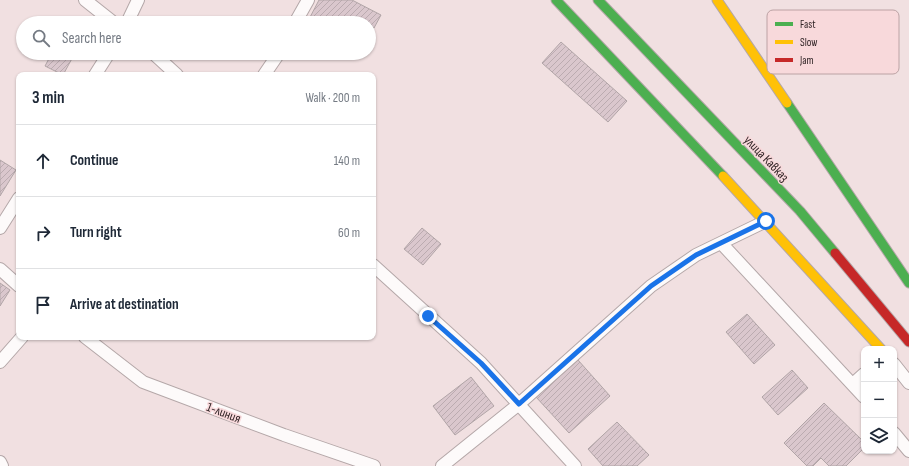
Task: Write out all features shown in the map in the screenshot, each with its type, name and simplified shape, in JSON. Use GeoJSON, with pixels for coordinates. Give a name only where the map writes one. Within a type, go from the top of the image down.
{"type":"FeatureCollection","features":[{"type":"Feature","properties":{"kind":"main road"},"geometry":{"type":"LineString","coordinates":[[556,0],[643,89],[766,221],[878,346]]}},
{"type":"Feature","properties":{"kind":"main road","name":"улица Кавказ"},"geometry":{"type":"LineString","coordinates":[[598,0],[800,211],[909,342]]}},
{"type":"Feature","properties":{"kind":"main road"},"geometry":{"type":"LineString","coordinates":[[717,0],[767,74]]}},
{"type":"Feature","properties":{"kind":"main road"},"geometry":{"type":"LineString","coordinates":[[767,74],[909,283]]}},
{"type":"Feature","properties":{"kind":"street"},"geometry":{"type":"LineString","coordinates":[[85,0],[105,16]]}},
{"type":"Feature","properties":{"kind":"street"},"geometry":{"type":"LineString","coordinates":[[130,16],[138,0]]}},
{"type":"Feature","properties":{"kind":"street"},"geometry":{"type":"LineString","coordinates":[[299,16],[308,0]]}},
{"type":"Feature","properties":{"kind":"street"},"geometry":{"type":"LineString","coordinates":[[98,72],[105,60]]}},
{"type":"Feature","properties":{"kind":"street"},"geometry":{"type":"LineString","coordinates":[[161,60],[175,72]]}},
{"type":"Feature","properties":{"kind":"street"},"geometry":{"type":"LineString","coordinates":[[266,72],[274,60]]}},
{"type":"Feature","properties":{"kind":"street"},"geometry":{"type":"LineString","coordinates":[[0,228],[16,203]]}},
{"type":"Feature","properties":{"kind":"street"},"geometry":{"type":"LineString","coordinates":[[442,466],[519,404],[651,286],[696,255],[722,244],[766,221]]}},
{"type":"Feature","properties":{"kind":"street"},"geometry":{"type":"LineString","coordinates":[[722,244],[861,393]]}},
{"type":"Feature","properties":{"kind":"street"},"geometry":{"type":"LineString","coordinates":[[376,268],[481,363],[575,466]]}},
{"type":"Feature","properties":{"kind":"street"},"geometry":{"type":"LineString","coordinates":[[0,269],[16,283]]}},
{"type":"Feature","properties":{"kind":"street"},"geometry":{"type":"LineString","coordinates":[[0,362],[19,340]]}},
{"type":"Feature","properties":{"kind":"street","name":"1-линия"},"geometry":{"type":"LineString","coordinates":[[89,340],[143,382],[284,435],[374,466]]}},
{"type":"Feature","properties":{"kind":"street"},"geometry":{"type":"LineString","coordinates":[[897,368],[909,383]]}},
{"type":"Feature","properties":{"kind":"street"},"geometry":{"type":"LineString","coordinates":[[853,384],[861,377]]}},
{"type":"Feature","properties":{"kind":"street"},"geometry":{"type":"LineString","coordinates":[[897,437],[909,451]]}},
{"type":"Feature","properties":{"kind":"street"},"geometry":{"type":"LineString","coordinates":[[0,462],[2,466]]}},
{"type":"Feature","properties":{"kind":"building"},"geometry":{"type":"Polygon","coordinates":[[[319,0],[352,0],[381,15],[376,24],[376,16],[311,16],[319,0]]]}},
{"type":"Feature","properties":{"kind":"building"},"geometry":{"type":"Polygon","coordinates":[[[561,42],[627,101],[608,122],[542,63],[561,42]]]}},
{"type":"Feature","properties":{"kind":"building"},"geometry":{"type":"Polygon","coordinates":[[[48,60],[71,60],[65,72],[57,72],[45,66],[48,60]]]}},
{"type":"Feature","properties":{"kind":"building"},"geometry":{"type":"Polygon","coordinates":[[[0,160],[16,170],[0,196],[0,160]]]}},
{"type":"Feature","properties":{"kind":"building"},"geometry":{"type":"Polygon","coordinates":[[[422,228],[441,244],[423,265],[404,249],[422,228]]]}},
{"type":"Feature","properties":{"kind":"building"},"geometry":{"type":"Polygon","coordinates":[[[0,283],[10,290],[0,306],[0,283]]]}},
{"type":"Feature","properties":{"kind":"building"},"geometry":{"type":"Polygon","coordinates":[[[747,314],[775,345],[754,364],[726,332],[747,314]]]}},
{"type":"Feature","properties":{"kind":"building"},"geometry":{"type":"Polygon","coordinates":[[[578,360],[610,396],[569,433],[536,397],[578,360]]]}},
{"type":"Feature","properties":{"kind":"building"},"geometry":{"type":"Polygon","coordinates":[[[792,370],[808,388],[778,415],[762,397],[792,370]]]}},
{"type":"Feature","properties":{"kind":"building"},"geometry":{"type":"Polygon","coordinates":[[[471,377],[494,406],[455,435],[433,406],[471,377]]]}},
{"type":"Feature","properties":{"kind":"building"},"geometry":{"type":"Polygon","coordinates":[[[824,403],[861,439],[861,451],[846,466],[829,466],[821,458],[813,466],[807,466],[784,443],[824,403]]]}},
{"type":"Feature","properties":{"kind":"building"},"geometry":{"type":"Polygon","coordinates":[[[617,422],[649,455],[637,466],[603,466],[588,449],[617,422]]]}},
{"type":"Feature","properties":{"kind":"traffic: fast"},"geometry":{"type":"LineString","coordinates":[[556,0],[723,176]]}},
{"type":"Feature","properties":{"kind":"traffic: fast"},"geometry":{"type":"LineString","coordinates":[[598,0],[800,211],[835,253]]}},
{"type":"Feature","properties":{"kind":"traffic: fast"},"geometry":{"type":"LineString","coordinates":[[787,103],[909,283]]}},
{"type":"Feature","properties":{"kind":"traffic: slow"},"geometry":{"type":"LineString","coordinates":[[717,0],[767,74]]}},
{"type":"Feature","properties":{"kind":"traffic: slow"},"geometry":{"type":"LineString","coordinates":[[767,74],[787,103]]}},
{"type":"Feature","properties":{"kind":"traffic: slow"},"geometry":{"type":"LineString","coordinates":[[723,176],[878,346]]}},
{"type":"Feature","properties":{"kind":"traffic: jam"},"geometry":{"type":"LineString","coordinates":[[835,253],[909,342]]}},
{"type":"Feature","properties":{"kind":"route"},"geometry":{"type":"LineString","coordinates":[[428,316],[457,340],[481,363],[519,404],[651,286],[696,255],[722,244],[766,221]]}}]}
